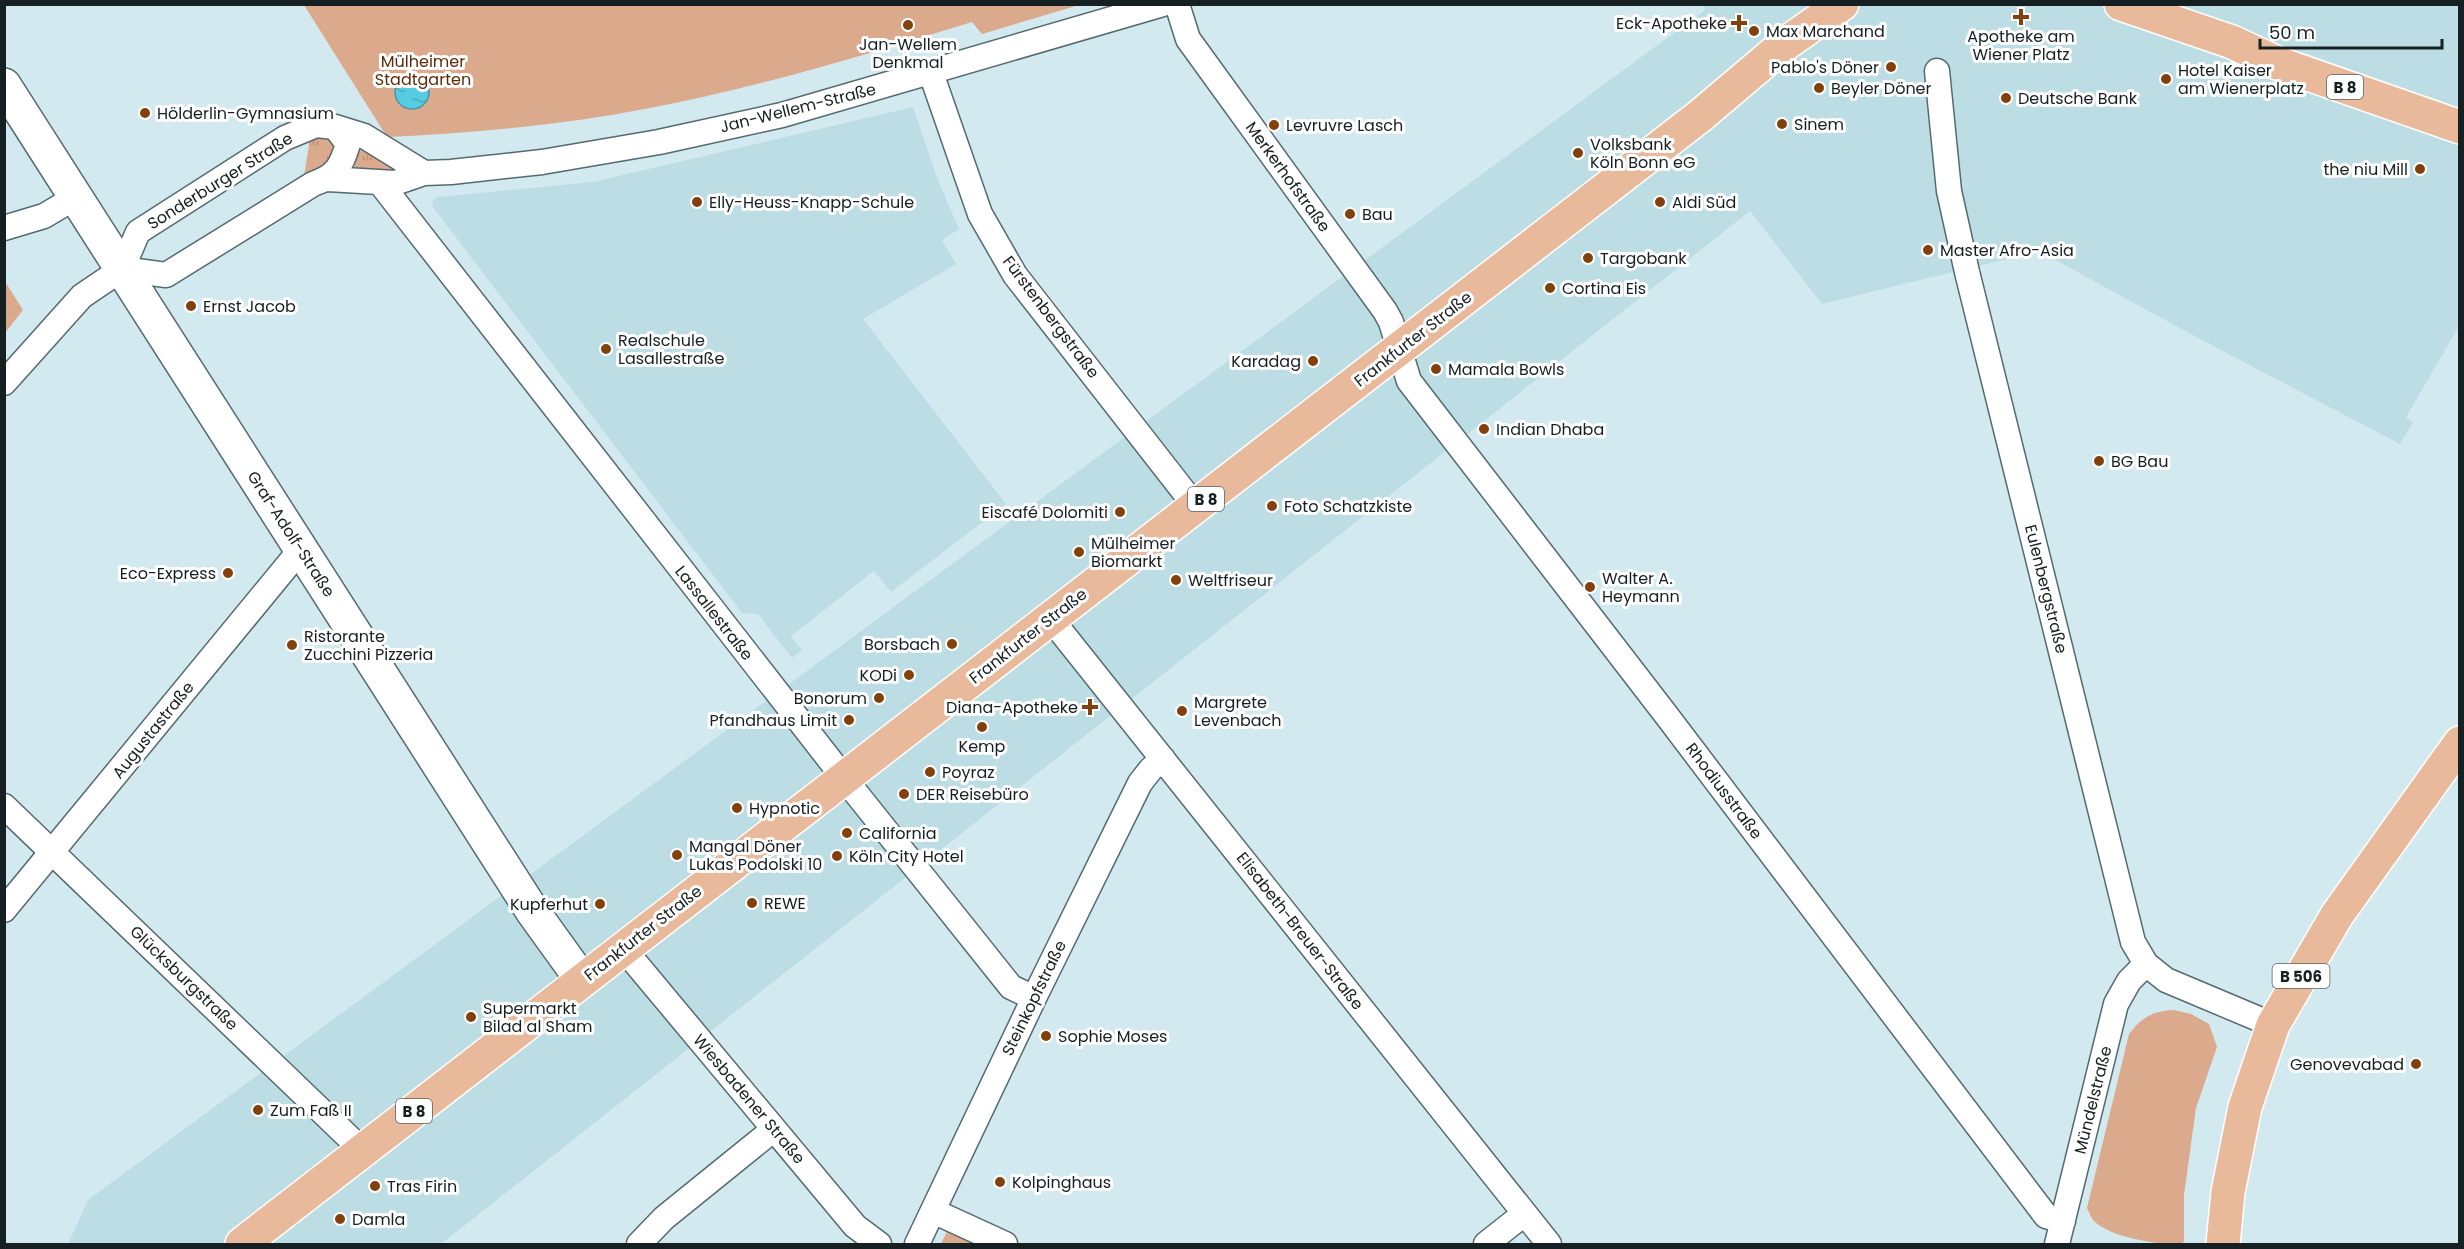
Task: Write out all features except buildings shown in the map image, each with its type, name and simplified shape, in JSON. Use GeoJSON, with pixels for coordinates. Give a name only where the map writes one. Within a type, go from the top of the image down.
{"type":"FeatureCollection","features":[{"type":"Feature","properties":{"kind":"main road","name":"Frankfurter Straße"},"geometry":{"type":"LineString","coordinates":[[242,1245],[1701,116],[1785,44],[1842,4]]}},
{"type":"Feature","properties":{"kind":"main road","name":"B 8"},"geometry":{"type":"LineString","coordinates":[[2121,4],[2232,42],[2277,63],[2460,127]]}},
{"type":"Feature","properties":{"kind":"main road","name":"B 506"},"geometry":{"type":"LineString","coordinates":[[2223,1245],[2228,1192],[2245,1107],[2273,1025],[2337,915],[2460,743]]}},
{"type":"Feature","properties":{"kind":"street","name":"Jan-Wellem-Straße"},"geometry":{"type":"LineString","coordinates":[[328,179],[381,184],[395,183],[424,173],[542,162],[659,142],[782,115],[1163,4]]}},
{"type":"Feature","properties":{"kind":"street","name":"Merkerhofstraße"},"geometry":{"type":"LineString","coordinates":[[1177,4],[1188,39],[1385,311],[1400,349]]}},
{"type":"Feature","properties":{"kind":"street","name":"Eulenbergstraße"},"geometry":{"type":"LineString","coordinates":[[1937,71],[1949,190],[1967,272],[2133,942],[2146,964],[2166,980],[2273,1025]]}},
{"type":"Feature","properties":{"kind":"street","name":"Fürstenbergstraße"},"geometry":{"type":"LineString","coordinates":[[931,73],[980,214],[1015,275],[1196,507]]}},
{"type":"Feature","properties":{"kind":"street","name":"Graf-Adolf-Straße"},"geometry":{"type":"LineString","coordinates":[[4,85],[533,912],[582,980]]}},
{"type":"Feature","properties":{"kind":"street","name":"Sonderburger Straße"},"geometry":{"type":"LineString","coordinates":[[122,269],[138,232],[285,138],[316,125],[336,127]]}},
{"type":"Feature","properties":{"kind":"street"},"geometry":{"type":"LineString","coordinates":[[336,127],[364,136],[424,173],[410,188],[405,200],[406,216]]}},
{"type":"Feature","properties":{"kind":"street"},"geometry":{"type":"LineString","coordinates":[[4,383],[82,296],[122,269],[165,275],[313,184],[328,179],[342,164],[348,144],[336,127]]}},
{"type":"Feature","properties":{"kind":"street","name":"Lassallestraße"},"geometry":{"type":"LineString","coordinates":[[381,184],[844,778],[1011,987],[1034,998]]}},
{"type":"Feature","properties":{"kind":"street"},"geometry":{"type":"LineString","coordinates":[[4,228],[44,216],[76,196]]}},
{"type":"Feature","properties":{"kind":"street","name":"Rhodiusstraße"},"geometry":{"type":"LineString","coordinates":[[1400,349],[1409,381],[2060,1233]]}},
{"type":"Feature","properties":{"kind":"street","name":"Augustastraße"},"geometry":{"type":"LineString","coordinates":[[4,910],[302,549]]}},
{"type":"Feature","properties":{"kind":"street","name":"Elisabeth-Breuer-Straße"},"geometry":{"type":"LineString","coordinates":[[1051,619],[1549,1245]]}},
{"type":"Feature","properties":{"kind":"street","name":"Steinkopfstraße"},"geometry":{"type":"LineString","coordinates":[[917,1245],[1034,998],[1140,783],[1163,759]]}},
{"type":"Feature","properties":{"kind":"street","name":"Glücksburgstraße"},"geometry":{"type":"LineString","coordinates":[[4,806],[363,1150]]}},
{"type":"Feature","properties":{"kind":"street","name":"Wiesbadener Straße"},"geometry":{"type":"LineString","coordinates":[[623,948],[855,1226],[879,1245]]}},
{"type":"Feature","properties":{"kind":"street","name":"Mündelstraße"},"geometry":{"type":"LineString","coordinates":[[2060,1233],[2116,1004],[2129,981],[2146,964]]}},
{"type":"Feature","properties":{"kind":"street"},"geometry":{"type":"LineString","coordinates":[[639,1245],[664,1218],[774,1129]]}},
{"type":"Feature","properties":{"kind":"street"},"geometry":{"type":"LineString","coordinates":[[933,1211],[1005,1245]]}},
{"type":"Feature","properties":{"kind":"street"},"geometry":{"type":"LineString","coordinates":[[1486,1245],[1524,1214]]}},
{"type":"Feature","properties":{"kind":"shaded area"},"geometry":{"type":"Polygon","coordinates":[[[1702,5],[2459,5],[2459,326],[2406,417],[2413,422],[2400,444],[2039,251],[1822,304],[1750,211],[441,1244],[68,1244],[88,1200],[1705,10],[1702,5]]]}},
{"type":"Feature","properties":{"kind":"shaded area"},"geometry":{"type":"Polygon","coordinates":[[[913,107],[937,178],[959,229],[942,240],[956,264],[863,319],[1006,504],[891,592],[874,571],[791,636],[802,650],[792,658],[758,614],[742,613],[432,206],[433,200],[438,197],[593,182],[913,107]]]}},
{"type":"Feature","properties":{"kind":"green space","name":"Mülheimer Stadtgarten"},"geometry":{"type":"Polygon","coordinates":[[[304,5],[1079,5],[982,34],[972,22],[772,80],[650,108],[519,127],[387,137],[304,5]]]}},
{"type":"Feature","properties":{"kind":"green space"},"geometry":{"type":"Polygon","coordinates":[[[323,135],[331,137],[335,144],[333,158],[304,176],[310,139],[323,135]]]}},
{"type":"Feature","properties":{"kind":"green space"},"geometry":{"type":"Polygon","coordinates":[[[366,148],[408,172],[356,169],[355,156],[366,148]]]}},
{"type":"Feature","properties":{"kind":"green space"},"geometry":{"type":"Polygon","coordinates":[[[4,280],[23,310],[5,333],[4,333],[4,280]]]}},
{"type":"Feature","properties":{"kind":"green space"},"geometry":{"type":"Polygon","coordinates":[[[2174,1010],[2191,1014],[2209,1024],[2217,1047],[2196,1108],[2184,1195],[2184,1241],[2182,1244],[2149,1242],[2112,1232],[2094,1221],[2087,1208],[2129,1034],[2148,1016],[2174,1010]]]}},
{"type":"Feature","properties":{"kind":"green space"},"geometry":{"type":"Polygon","coordinates":[[[950,1225],[988,1244],[941,1244],[950,1225]]]}},
{"type":"Feature","properties":{"kind":"water"},"geometry":{"type":"Polygon","coordinates":[[[412,75],[424,80],[429,92],[424,104],[412,109],[400,104],[395,92],[400,80],[412,75]]]}},
{"type":"Feature","properties":{"kind":"place","name":"Apotheke am Wiener Platz"},"geometry":{"type":"Point","coordinates":[2021,17]}},
{"type":"Feature","properties":{"kind":"place","name":"Eck-Apotheke"},"geometry":{"type":"Point","coordinates":[1739,23]}},
{"type":"Feature","properties":{"kind":"place","name":"Jan-Wellem Denkmal"},"geometry":{"type":"Point","coordinates":[908,25]}},
{"type":"Feature","properties":{"kind":"place","name":"Max Marchand"},"geometry":{"type":"Point","coordinates":[1754,31]}},
{"type":"Feature","properties":{"kind":"place","name":"Pablo's Döner"},"geometry":{"type":"Point","coordinates":[1891,67]}},
{"type":"Feature","properties":{"kind":"place","name":"Hotel Kaiser am Wienerplatz"},"geometry":{"type":"Point","coordinates":[2166,79]}},
{"type":"Feature","properties":{"kind":"place","name":"Beyler Döner"},"geometry":{"type":"Point","coordinates":[1819,88]}},
{"type":"Feature","properties":{"kind":"place","name":"Deutsche Bank"},"geometry":{"type":"Point","coordinates":[2006,98]}},
{"type":"Feature","properties":{"kind":"place","name":"Hölderlin-Gymnasium"},"geometry":{"type":"Point","coordinates":[145,113]}},
{"type":"Feature","properties":{"kind":"place","name":"Sinem"},"geometry":{"type":"Point","coordinates":[1782,124]}},
{"type":"Feature","properties":{"kind":"place","name":"Levruvre Lasch"},"geometry":{"type":"Point","coordinates":[1274,125]}},
{"type":"Feature","properties":{"kind":"place","name":"Volksbank Köln Bonn eG"},"geometry":{"type":"Point","coordinates":[1578,153]}},
{"type":"Feature","properties":{"kind":"place","name":"the niu Mill"},"geometry":{"type":"Point","coordinates":[2420,169]}},
{"type":"Feature","properties":{"kind":"place","name":"Elly-Heuss-Knapp-Schule"},"geometry":{"type":"Point","coordinates":[697,202]}},
{"type":"Feature","properties":{"kind":"place","name":"Aldi Süd"},"geometry":{"type":"Point","coordinates":[1660,202]}},
{"type":"Feature","properties":{"kind":"place","name":"Bau"},"geometry":{"type":"Point","coordinates":[1350,214]}},
{"type":"Feature","properties":{"kind":"place","name":"Master Afro-Asia"},"geometry":{"type":"Point","coordinates":[1928,250]}},
{"type":"Feature","properties":{"kind":"place","name":"Targobank"},"geometry":{"type":"Point","coordinates":[1588,258]}},
{"type":"Feature","properties":{"kind":"place","name":"Cortina Eis"},"geometry":{"type":"Point","coordinates":[1550,288]}},
{"type":"Feature","properties":{"kind":"place","name":"Ernst Jacob"},"geometry":{"type":"Point","coordinates":[191,306]}},
{"type":"Feature","properties":{"kind":"place","name":"Realschule Lasallestraße"},"geometry":{"type":"Point","coordinates":[606,349]}},
{"type":"Feature","properties":{"kind":"place","name":"Karadag"},"geometry":{"type":"Point","coordinates":[1313,361]}},
{"type":"Feature","properties":{"kind":"place","name":"Mamala Bowls"},"geometry":{"type":"Point","coordinates":[1436,369]}},
{"type":"Feature","properties":{"kind":"place","name":"Indian Dhaba"},"geometry":{"type":"Point","coordinates":[1484,429]}},
{"type":"Feature","properties":{"kind":"place","name":"BG Bau"},"geometry":{"type":"Point","coordinates":[2099,461]}},
{"type":"Feature","properties":{"kind":"place","name":"Foto Schatzkiste"},"geometry":{"type":"Point","coordinates":[1272,506]}},
{"type":"Feature","properties":{"kind":"place","name":"Eiscafé Dolomiti"},"geometry":{"type":"Point","coordinates":[1120,512]}},
{"type":"Feature","properties":{"kind":"place","name":"Mülheimer Biomarkt"},"geometry":{"type":"Point","coordinates":[1079,552]}},
{"type":"Feature","properties":{"kind":"place","name":"Eco-Express"},"geometry":{"type":"Point","coordinates":[228,573]}},
{"type":"Feature","properties":{"kind":"place","name":"Weltfriseur"},"geometry":{"type":"Point","coordinates":[1176,580]}},
{"type":"Feature","properties":{"kind":"place","name":"Walter A. Heymann"},"geometry":{"type":"Point","coordinates":[1590,587]}},
{"type":"Feature","properties":{"kind":"place","name":"Borsbach"},"geometry":{"type":"Point","coordinates":[952,644]}},
{"type":"Feature","properties":{"kind":"place","name":"Ristorante Zucchini Pizzeria"},"geometry":{"type":"Point","coordinates":[292,645]}},
{"type":"Feature","properties":{"kind":"place","name":"KODi"},"geometry":{"type":"Point","coordinates":[909,675]}},
{"type":"Feature","properties":{"kind":"place","name":"Bonorum"},"geometry":{"type":"Point","coordinates":[879,698]}},
{"type":"Feature","properties":{"kind":"place","name":"Diana-Apotheke"},"geometry":{"type":"Point","coordinates":[1090,707]}},
{"type":"Feature","properties":{"kind":"place","name":"Margrete Levenbach"},"geometry":{"type":"Point","coordinates":[1182,711]}},
{"type":"Feature","properties":{"kind":"place","name":"Pfandhaus Limit"},"geometry":{"type":"Point","coordinates":[849,720]}},
{"type":"Feature","properties":{"kind":"place","name":"Kemp"},"geometry":{"type":"Point","coordinates":[982,727]}},
{"type":"Feature","properties":{"kind":"place","name":"Poyraz"},"geometry":{"type":"Point","coordinates":[930,772]}},
{"type":"Feature","properties":{"kind":"place","name":"DER Reisebüro"},"geometry":{"type":"Point","coordinates":[904,794]}},
{"type":"Feature","properties":{"kind":"place","name":"Hypnotic"},"geometry":{"type":"Point","coordinates":[737,808]}},
{"type":"Feature","properties":{"kind":"place","name":"California"},"geometry":{"type":"Point","coordinates":[847,833]}},
{"type":"Feature","properties":{"kind":"place","name":"Mangal Döner Lukas Podolski 10"},"geometry":{"type":"Point","coordinates":[677,855]}},
{"type":"Feature","properties":{"kind":"place","name":"Köln City Hotel"},"geometry":{"type":"Point","coordinates":[837,856]}},
{"type":"Feature","properties":{"kind":"place","name":"REWE"},"geometry":{"type":"Point","coordinates":[752,903]}},
{"type":"Feature","properties":{"kind":"place","name":"Kupferhut"},"geometry":{"type":"Point","coordinates":[600,904]}},
{"type":"Feature","properties":{"kind":"place","name":"Supermarkt Bilad al Sham"},"geometry":{"type":"Point","coordinates":[471,1017]}},
{"type":"Feature","properties":{"kind":"place","name":"Sophie Moses"},"geometry":{"type":"Point","coordinates":[1046,1036]}},
{"type":"Feature","properties":{"kind":"place","name":"Genovevabad"},"geometry":{"type":"Point","coordinates":[2416,1064]}},
{"type":"Feature","properties":{"kind":"place","name":"Zum Faß II"},"geometry":{"type":"Point","coordinates":[258,1110]}},
{"type":"Feature","properties":{"kind":"place","name":"Kolpinghaus"},"geometry":{"type":"Point","coordinates":[1000,1182]}},
{"type":"Feature","properties":{"kind":"place","name":"Tras Firin"},"geometry":{"type":"Point","coordinates":[375,1186]}},
{"type":"Feature","properties":{"kind":"place","name":"Damla"},"geometry":{"type":"Point","coordinates":[340,1219]}}]}
